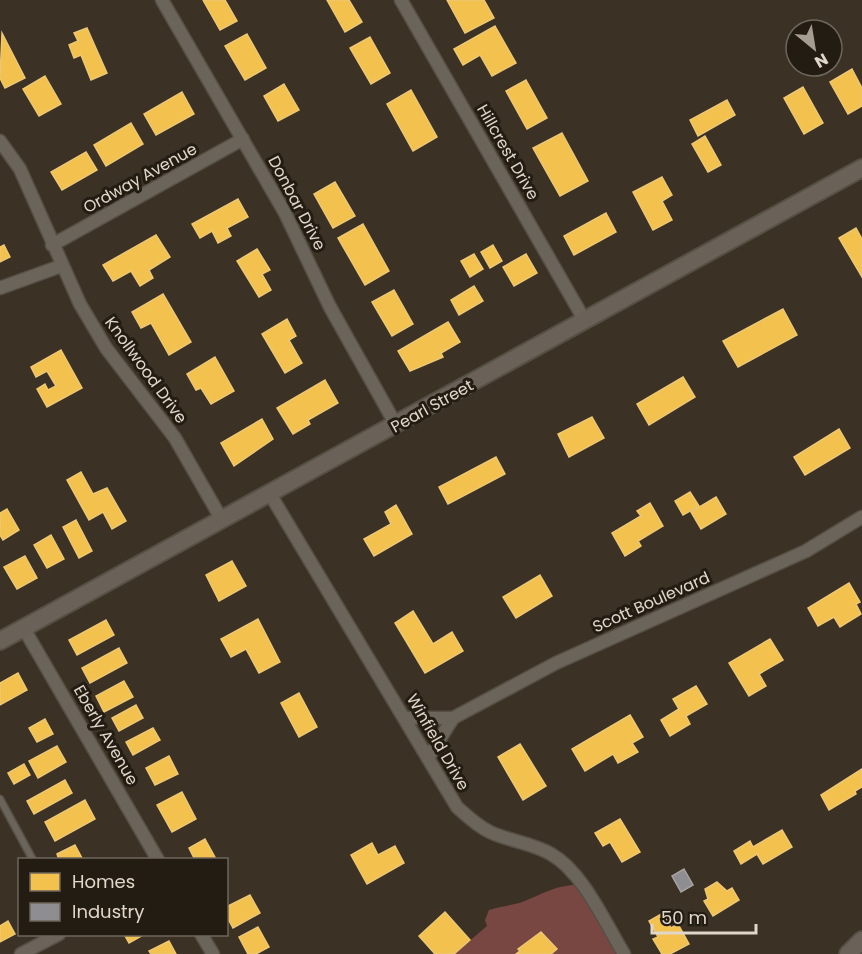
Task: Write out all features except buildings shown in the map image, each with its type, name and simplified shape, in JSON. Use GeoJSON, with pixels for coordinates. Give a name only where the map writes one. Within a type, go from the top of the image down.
{"type":"FeatureCollection","features":[{"type":"Feature","properties":{"kind":"street","name":"Donbar Drive"},"geometry":{"type":"LineString","coordinates":[[162,0],[285,213],[330,308],[396,425]]}},
{"type":"Feature","properties":{"kind":"street","name":"Hillcrest Drive"},"geometry":{"type":"LineString","coordinates":[[401,0],[585,321]]}},
{"type":"Feature","properties":{"kind":"street","name":"Ordway Avenue"},"geometry":{"type":"LineString","coordinates":[[52,245],[243,139]]}},
{"type":"Feature","properties":{"kind":"street","name":"Knollwood Drive"},"geometry":{"type":"LineString","coordinates":[[0,141],[20,169],[61,266],[106,348],[158,412],[222,520]]}},
{"type":"Feature","properties":{"kind":"street","name":"Pearl Street"},"geometry":{"type":"LineString","coordinates":[[0,641],[861,170]]}},
{"type":"Feature","properties":{"kind":"street"},"geometry":{"type":"LineString","coordinates":[[0,288],[61,266]]}},
{"type":"Feature","properties":{"kind":"street","name":"Winfield Drive"},"geometry":{"type":"LineString","coordinates":[[270,494],[405,718],[444,789],[472,821],[490,832],[545,850],[570,868],[624,954]]}},
{"type":"Feature","properties":{"kind":"street","name":"Scott Boulevard"},"geometry":{"type":"LineString","coordinates":[[405,718],[453,718],[556,663],[806,551],[862,517]]}},
{"type":"Feature","properties":{"kind":"street","name":"Eberly Avenue"},"geometry":{"type":"LineString","coordinates":[[23,627],[157,858]]}},
{"type":"Feature","properties":{"kind":"street","name":"Scott Boulevard"},"geometry":{"type":"LineString","coordinates":[[428,758],[453,718]]}},
{"type":"Feature","properties":{"kind":"street"},"geometry":{"type":"LineString","coordinates":[[21,954],[55,936]]}},
{"type":"Feature","properties":{"kind":"street"},"geometry":{"type":"LineString","coordinates":[[202,936],[213,954]]}},
{"type":"Feature","properties":{"kind":"street"},"geometry":{"type":"LineString","coordinates":[[848,954],[862,940]]}},
{"type":"Feature","properties":{"kind":"lane"},"geometry":{"type":"LineString","coordinates":[[0,799],[32,858]]}},
{"type":"Feature","properties":{"kind":"shaded area"},"geometry":{"type":"Polygon","coordinates":[[[569,885],[577,885],[618,954],[551,954],[557,949],[541,932],[516,954],[454,954],[487,926],[485,920],[489,910],[522,902],[569,885]]]}}]}
